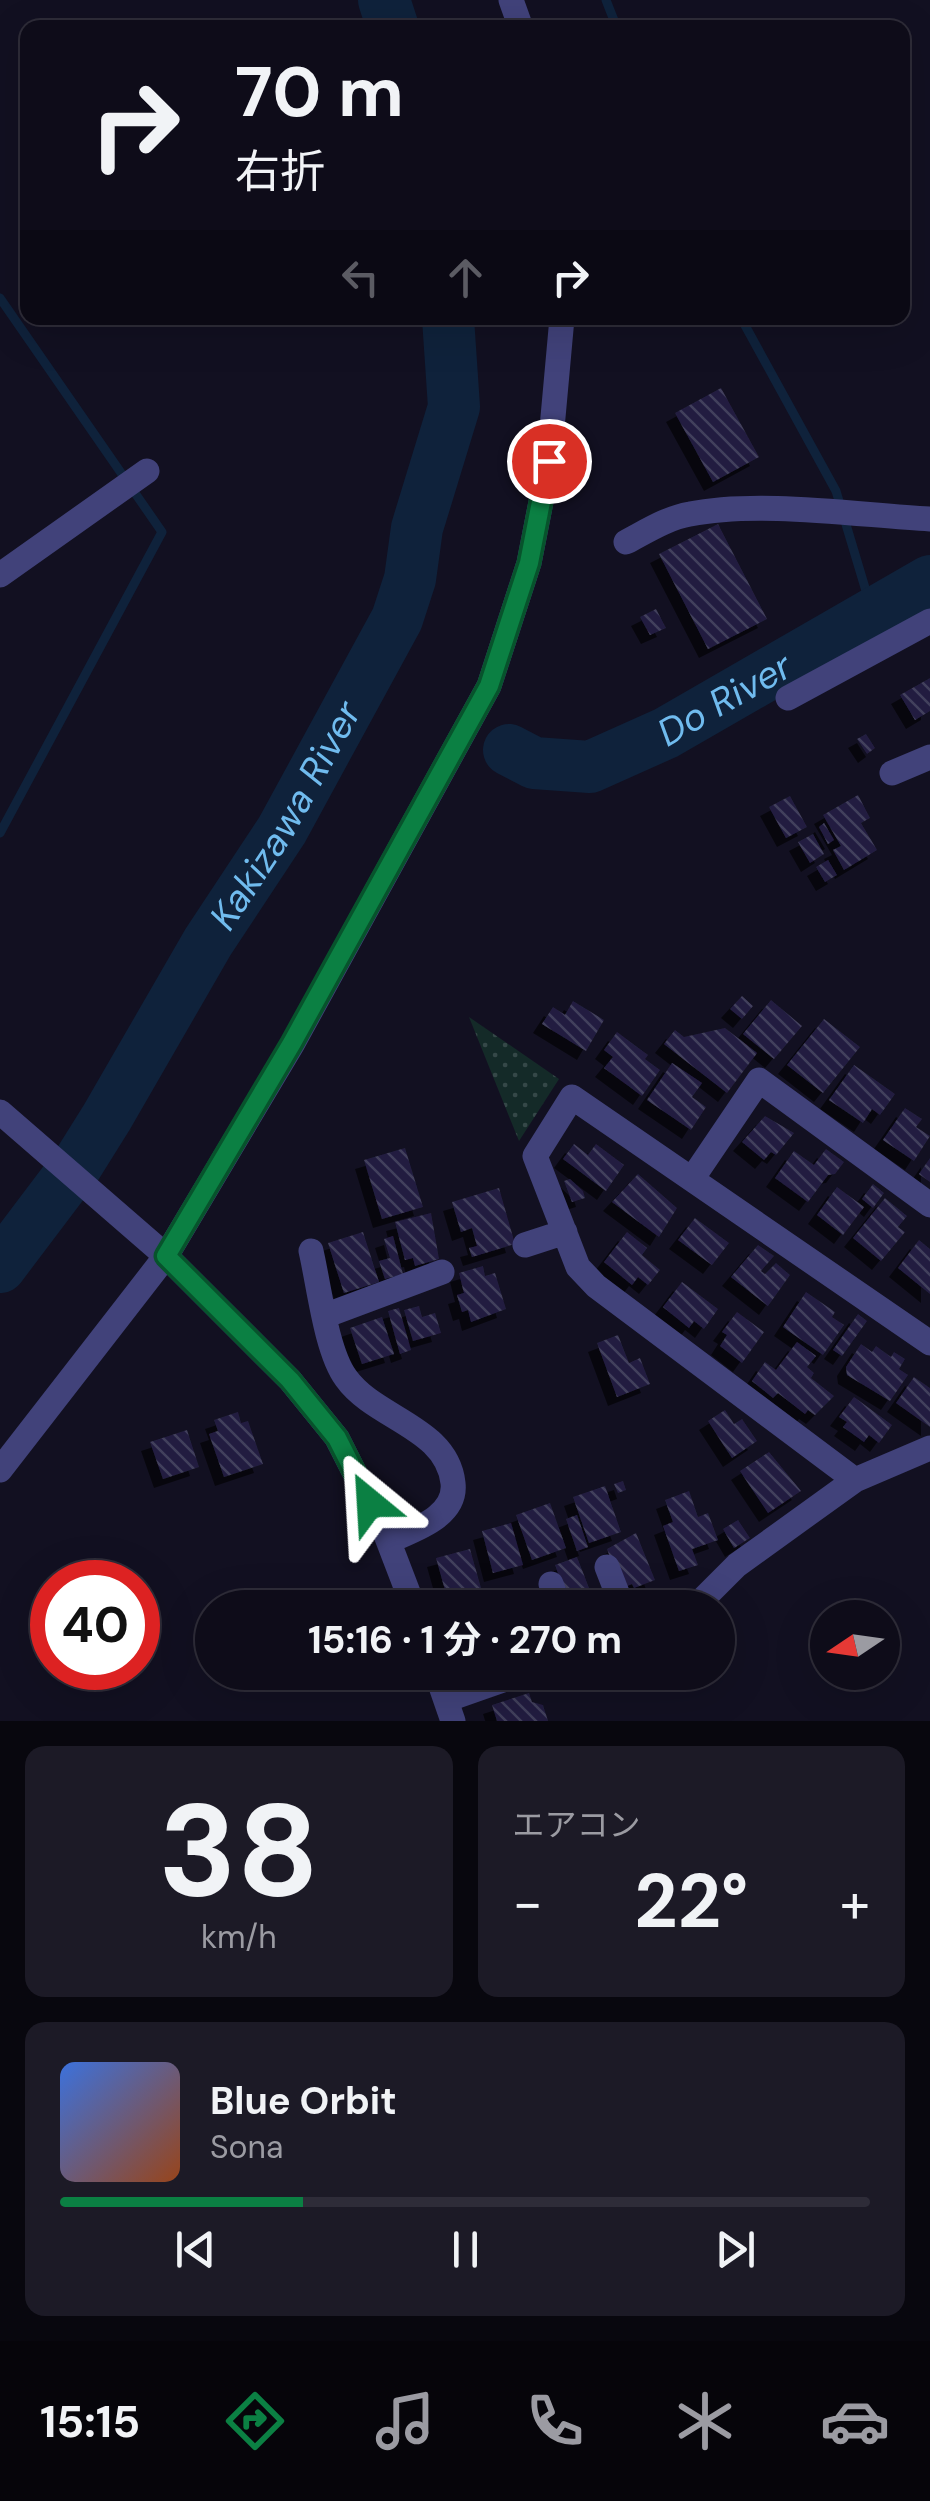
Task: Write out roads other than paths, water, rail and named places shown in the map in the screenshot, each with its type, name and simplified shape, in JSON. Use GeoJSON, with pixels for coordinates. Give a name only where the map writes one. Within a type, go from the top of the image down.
{"type":"FeatureCollection","features":[{"type":"Feature","properties":{"kind":"street"},"geometry":{"type":"LineString","coordinates":[[0,1470],[159,1250],[292,1043],[489,686],[529,563],[549,461],[561,325]]}},
{"type":"Feature","properties":{"kind":"street"},"geometry":{"type":"LineString","coordinates":[[0,575],[147,470]]}},
{"type":"Feature","properties":{"kind":"street"},"geometry":{"type":"LineString","coordinates":[[626,542],[664,522],[704,512],[794,511],[930,519]]}},
{"type":"Feature","properties":{"kind":"street"},"geometry":{"type":"LineString","coordinates":[[788,698],[930,621]]}},
{"type":"Feature","properties":{"kind":"street"},"geometry":{"type":"LineString","coordinates":[[892,774],[930,757]]}},
{"type":"Feature","properties":{"kind":"street"},"geometry":{"type":"LineString","coordinates":[[692,1179],[760,1080],[930,1205]]}},
{"type":"Feature","properties":{"kind":"street"},"geometry":{"type":"LineString","coordinates":[[855,1480],[596,1286],[578,1266],[535,1156],[572,1096],[930,1343]]}},
{"type":"Feature","properties":{"kind":"street"},"geometry":{"type":"LineString","coordinates":[[0,1112],[159,1250],[290,1380],[337,1438],[389,1540],[407,1590]]}},
{"type":"Feature","properties":{"kind":"street"},"geometry":{"type":"LineString","coordinates":[[525,1245],[565,1232]]}},
{"type":"Feature","properties":{"kind":"street"},"geometry":{"type":"LineString","coordinates":[[311,1251],[346,1379],[438,1448],[452,1469],[454,1493],[444,1510],[424,1526],[389,1540]]}},
{"type":"Feature","properties":{"kind":"street"},"geometry":{"type":"LineString","coordinates":[[326,1315],[442,1272]]}},
{"type":"Feature","properties":{"kind":"street"},"geometry":{"type":"LineString","coordinates":[[712,1590],[737,1566],[855,1480],[930,1448]]}},
{"type":"Feature","properties":{"kind":"street"},"geometry":{"type":"LineString","coordinates":[[606,1568],[615,1590]]}},
{"type":"Feature","properties":{"kind":"street"},"geometry":{"type":"LineString","coordinates":[[449,1710],[490,1690]]}},
{"type":"Feature","properties":{"kind":"waterway","name":"Kakizawa River"},"geometry":{"type":"LineString","coordinates":[[384,0],[390,20]]}},
{"type":"Feature","properties":{"kind":"waterway"},"geometry":{"type":"LineString","coordinates":[[606,0],[614,20]]}},
{"type":"Feature","properties":{"kind":"waterway"},"geometry":{"type":"LineString","coordinates":[[0,298],[162,532],[0,833]]}},
{"type":"Feature","properties":{"kind":"waterway","name":"Kakizawa River"},"geometry":{"type":"LineString","coordinates":[[0,1267],[77,1165],[107,1117],[208,942],[282,830],[397,619],[410,579],[417,528],[454,407],[448,325]]}},
{"type":"Feature","properties":{"kind":"waterway"},"geometry":{"type":"LineString","coordinates":[[745,325],[836,491],[872,611]]}},
{"type":"Feature","properties":{"kind":"waterway","name":"Do River"},"geometry":{"type":"LineString","coordinates":[[509,750],[534,763],[590,767],[666,733],[930,581]]}}]}
